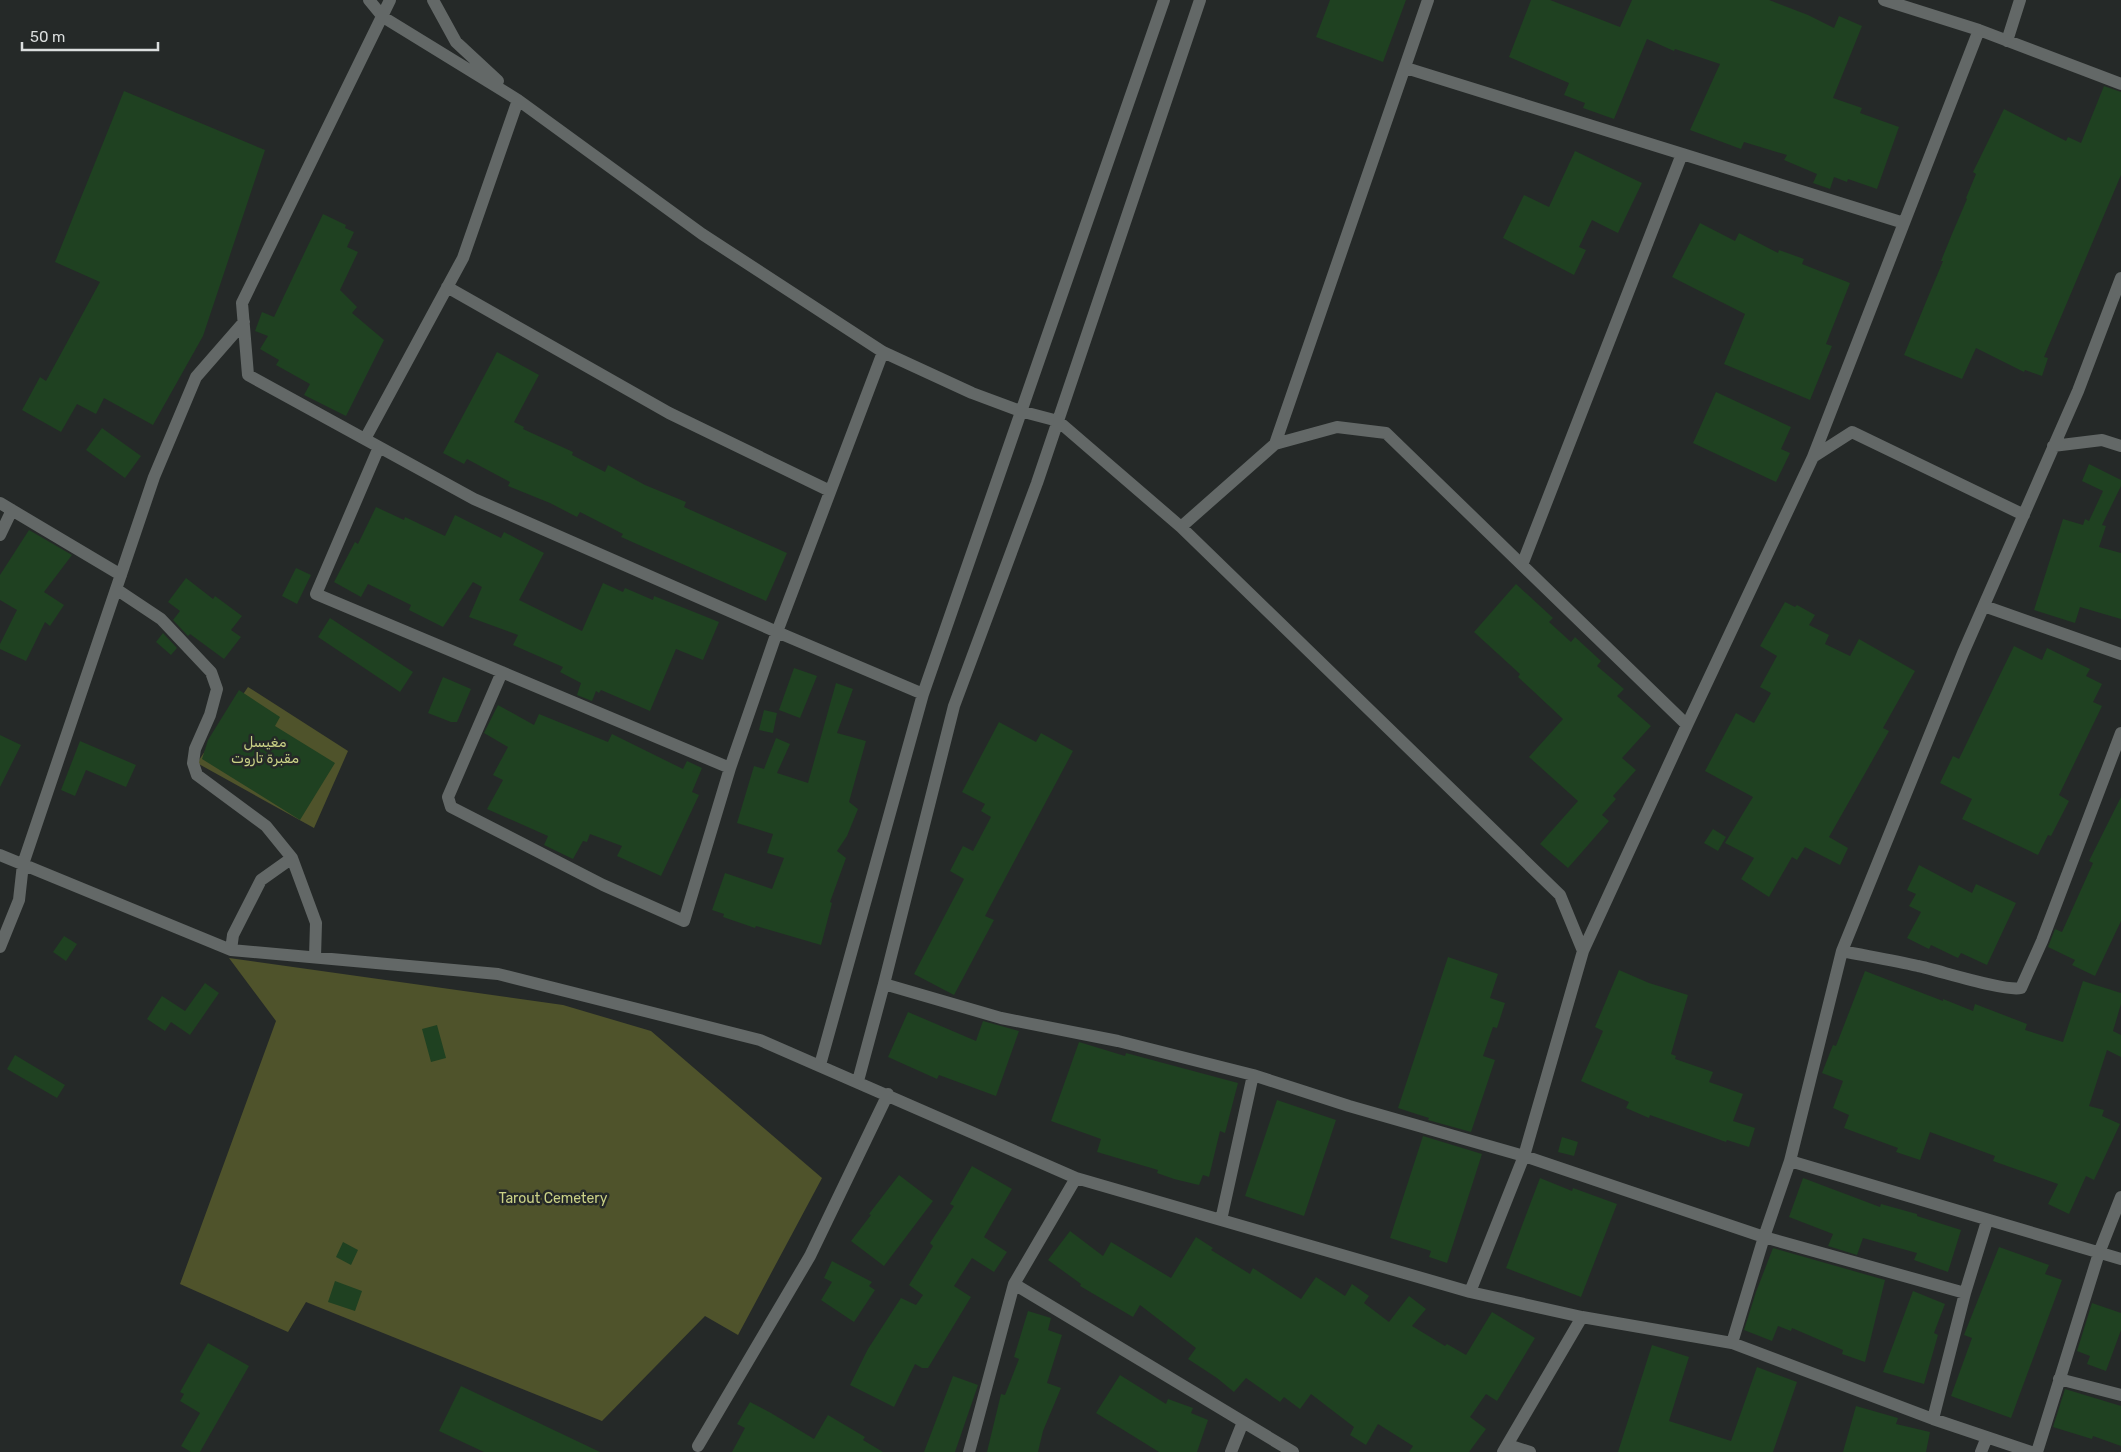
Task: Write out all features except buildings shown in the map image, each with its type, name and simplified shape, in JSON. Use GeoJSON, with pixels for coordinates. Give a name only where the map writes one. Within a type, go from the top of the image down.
{"type":"FeatureCollection","features":[{"type":"Feature","properties":{"kind":"street"},"geometry":{"type":"LineString","coordinates":[[369,0],[383,17],[518,100],[702,234],[883,352],[972,392],[1020,411],[1058,421],[1181,527],[1560,895],[1583,951]]}},
{"type":"Feature","properties":{"kind":"street"},"geometry":{"type":"LineString","coordinates":[[390,0],[242,303],[248,375],[474,499],[777,632],[924,694]]}},
{"type":"Feature","properties":{"kind":"street"},"geometry":{"type":"LineString","coordinates":[[433,0],[456,42],[518,100]]}},
{"type":"Feature","properties":{"kind":"street"},"geometry":{"type":"LineString","coordinates":[[820,1065],[924,694],[1020,411],[1164,0]]}},
{"type":"Feature","properties":{"kind":"street"},"geometry":{"type":"LineString","coordinates":[[858,1081],[954,706],[1037,483],[1200,0]]}},
{"type":"Feature","properties":{"kind":"street"},"geometry":{"type":"LineString","coordinates":[[1275,444],[1428,0]]}},
{"type":"Feature","properties":{"kind":"street"},"geometry":{"type":"LineString","coordinates":[[1884,0],[1979,30],[2121,84]]}},
{"type":"Feature","properties":{"kind":"street"},"geometry":{"type":"LineString","coordinates":[[2007,41],[2020,0]]}},
{"type":"Feature","properties":{"kind":"street"},"geometry":{"type":"LineString","coordinates":[[1470,1292],[1524,1156],[1583,951],[1813,457],[1979,30]]}},
{"type":"Feature","properties":{"kind":"street"},"geometry":{"type":"LineString","coordinates":[[1406,68],[1904,223]]}},
{"type":"Feature","properties":{"kind":"street"},"geometry":{"type":"LineString","coordinates":[[365,439],[463,258],[518,100]]}},
{"type":"Feature","properties":{"kind":"street"},"geometry":{"type":"LineString","coordinates":[[1522,565],[1682,154]]}},
{"type":"Feature","properties":{"kind":"street"},"geometry":{"type":"LineString","coordinates":[[1732,1344],[1764,1237],[1790,1161],[1842,952],[1984,606],[2078,391],[2121,278]]}},
{"type":"Feature","properties":{"kind":"street"},"geometry":{"type":"LineString","coordinates":[[447,287],[668,413],[830,492]]}},
{"type":"Feature","properties":{"kind":"street"},"geometry":{"type":"LineString","coordinates":[[0,947],[19,900],[23,864],[154,477],[196,377],[244,322]]}},
{"type":"Feature","properties":{"kind":"street"},"geometry":{"type":"LineString","coordinates":[[502,672],[448,797],[451,807],[603,885],[684,921],[730,768],[777,632],[883,352]]}},
{"type":"Feature","properties":{"kind":"street"},"geometry":{"type":"LineString","coordinates":[[1181,527],[1275,444],[1338,427],[1386,433],[1687,725]]}},
{"type":"Feature","properties":{"kind":"street"},"geometry":{"type":"LineString","coordinates":[[1813,457],[1852,432],[2024,515]]}},
{"type":"Feature","properties":{"kind":"street"},"geometry":{"type":"LineString","coordinates":[[2053,446],[2102,440],[2121,446]]}},
{"type":"Feature","properties":{"kind":"street"},"geometry":{"type":"LineString","coordinates":[[379,447],[316,594],[730,768]]}},
{"type":"Feature","properties":{"kind":"street"},"geometry":{"type":"LineString","coordinates":[[0,503],[121,575]]}},
{"type":"Feature","properties":{"kind":"street"},"geometry":{"type":"LineString","coordinates":[[0,534],[12,510]]}},
{"type":"Feature","properties":{"kind":"street"},"geometry":{"type":"LineString","coordinates":[[116,589],[161,619],[211,672],[217,689],[210,715],[196,749],[193,764],[197,775],[266,826],[292,858],[316,923],[315,958]]}},
{"type":"Feature","properties":{"kind":"street"},"geometry":{"type":"LineString","coordinates":[[1984,606],[2121,654]]}},
{"type":"Feature","properties":{"kind":"street"},"geometry":{"type":"LineString","coordinates":[[1842,952],[1917,965],[1997,986],[2021,988],[2042,941],[2121,732]]}},
{"type":"Feature","properties":{"kind":"street"},"geometry":{"type":"LineString","coordinates":[[0,855],[231,950],[498,974],[760,1040],[888,1094],[1076,1178],[1470,1292],[1582,1317],[1732,1344],[1933,1419],[2031,1452]]}},
{"type":"Feature","properties":{"kind":"street"},"geometry":{"type":"LineString","coordinates":[[231,950],[233,935],[262,880],[292,858]]}},
{"type":"Feature","properties":{"kind":"street"},"geometry":{"type":"LineString","coordinates":[[884,984],[1002,1018],[1118,1041],[1253,1075],[1366,1111],[1524,1156],[1764,1237],[1965,1293]]}},
{"type":"Feature","properties":{"kind":"street"},"geometry":{"type":"LineString","coordinates":[[1221,1220],[1253,1075]]}},
{"type":"Feature","properties":{"kind":"street"},"geometry":{"type":"LineString","coordinates":[[698,1446],[810,1256],[888,1094]]}},
{"type":"Feature","properties":{"kind":"street"},"geometry":{"type":"LineString","coordinates":[[1790,1161],[2121,1259]]}},
{"type":"Feature","properties":{"kind":"street"},"geometry":{"type":"LineString","coordinates":[[969,1452],[1014,1284],[1076,1178]]}},
{"type":"Feature","properties":{"kind":"street"},"geometry":{"type":"LineString","coordinates":[[2036,1452],[2099,1253],[2121,1198]]}},
{"type":"Feature","properties":{"kind":"street"},"geometry":{"type":"LineString","coordinates":[[1933,1419],[1965,1293],[1988,1221]]}},
{"type":"Feature","properties":{"kind":"street"},"geometry":{"type":"LineString","coordinates":[[1014,1284],[1293,1452]]}},
{"type":"Feature","properties":{"kind":"street"},"geometry":{"type":"LineString","coordinates":[[1530,1452],[1506,1448],[1582,1317]]}},
{"type":"Feature","properties":{"kind":"street"},"geometry":{"type":"LineString","coordinates":[[2060,1378],[2121,1395]]}},
{"type":"Feature","properties":{"kind":"street"},"geometry":{"type":"LineString","coordinates":[[1231,1452],[1243,1422]]}},
{"type":"Feature","properties":{"kind":"street"},"geometry":{"type":"LineString","coordinates":[[1981,1452],[1988,1437]]}},
{"type":"Feature","properties":{"kind":"green space","name":"مغيسل مقبرة تاروت"},"geometry":{"type":"Polygon","coordinates":[[[248,687],[348,751],[314,828],[197,763],[248,687]]]}},
{"type":"Feature","properties":{"kind":"green space","name":"Tarout Cemetery"},"geometry":{"type":"Polygon","coordinates":[[[229,958],[563,1005],[651,1031],[822,1178],[738,1335],[705,1316],[602,1421],[306,1302],[288,1332],[180,1284],[276,1021],[229,958]]]}}]}
